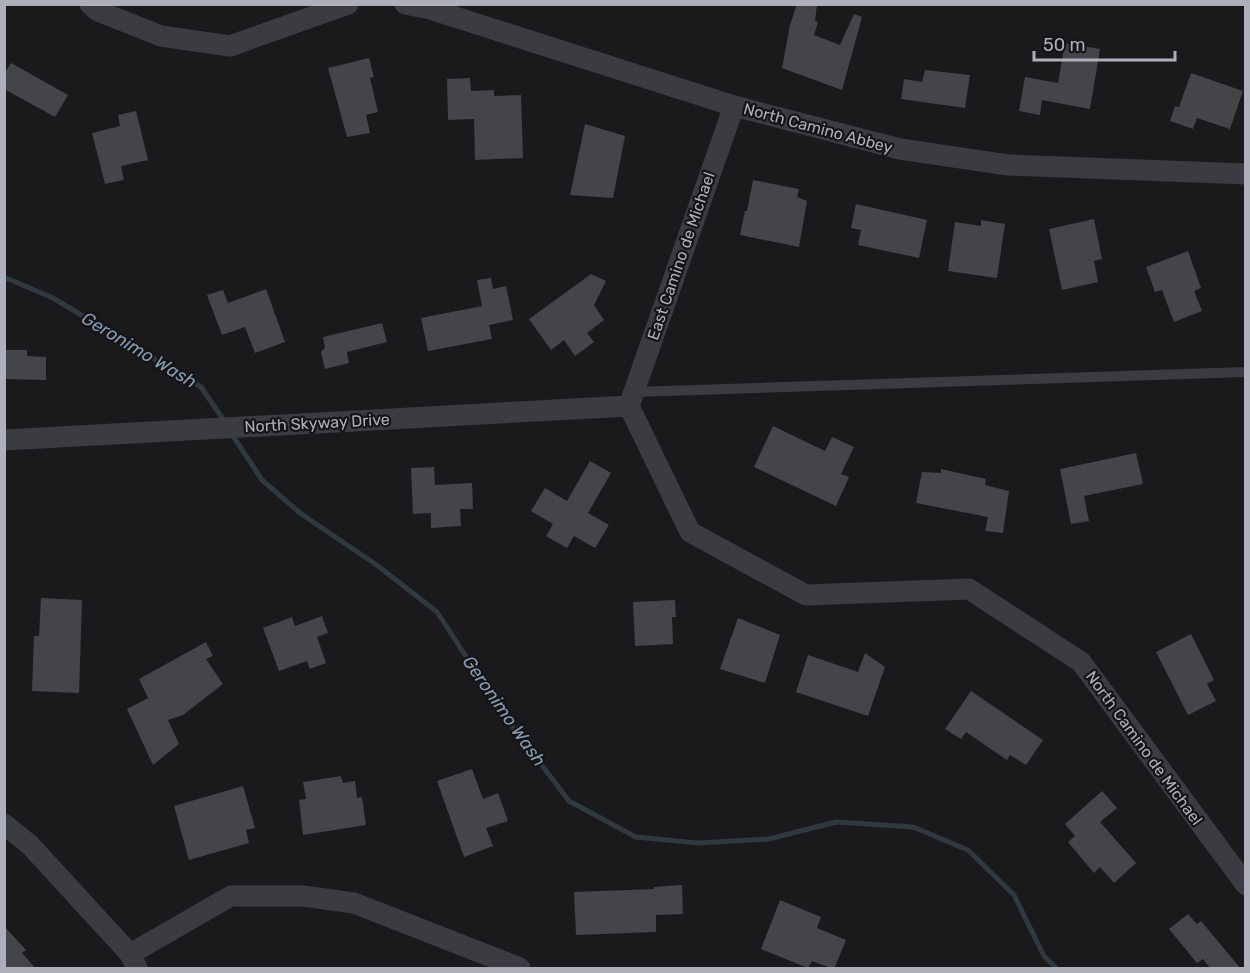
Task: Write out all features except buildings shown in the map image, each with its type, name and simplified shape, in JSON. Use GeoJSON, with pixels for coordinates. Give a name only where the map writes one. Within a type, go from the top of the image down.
{"type":"FeatureCollection","features":[{"type":"Feature","properties":{"kind":"street"},"geometry":{"type":"LineString","coordinates":[[90,4],[98,11],[161,36],[230,46],[348,4]]}},
{"type":"Feature","properties":{"kind":"street","name":"North Camino Abbey"},"geometry":{"type":"LineString","coordinates":[[405,4],[430,9],[734,106],[900,149],[1008,165],[1245,174]]}},
{"type":"Feature","properties":{"kind":"street","name":"East Camino de Michael"},"geometry":{"type":"LineString","coordinates":[[632,399],[734,106]]}},
{"type":"Feature","properties":{"kind":"street","name":"North Skyway Drive"},"geometry":{"type":"LineString","coordinates":[[4,441],[632,399]]}},
{"type":"Feature","properties":{"kind":"street","name":"North Camino de Michael"},"geometry":{"type":"LineString","coordinates":[[632,399],[690,532],[806,595],[969,589],[1081,662],[1245,885]]}},
{"type":"Feature","properties":{"kind":"street"},"geometry":{"type":"LineString","coordinates":[[4,824],[30,845],[134,962],[231,896],[303,896],[354,903],[520,969]]}},
{"type":"Feature","properties":{"kind":"lane"},"geometry":{"type":"LineString","coordinates":[[632,399],[1245,372]]}},
{"type":"Feature","properties":{"kind":"waterway","name":"Geronimo Wash"},"geometry":{"type":"LineString","coordinates":[[4,277],[53,298],[201,387],[225,422]]}},
{"type":"Feature","properties":{"kind":"waterway","name":"Geronimo Wash"},"geometry":{"type":"LineString","coordinates":[[231,433],[262,480],[300,513],[378,566],[437,612],[509,722],[569,801],[636,837],[698,843],[769,839],[836,822],[913,827],[968,850],[1014,895],[1044,956],[1056,968]]}}]}
